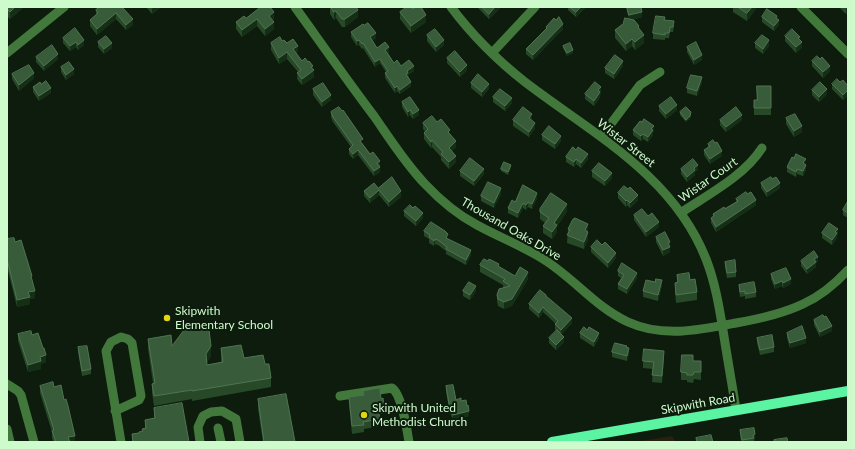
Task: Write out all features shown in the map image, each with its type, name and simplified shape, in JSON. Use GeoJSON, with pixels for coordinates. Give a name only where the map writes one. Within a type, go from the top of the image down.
{"type":"FeatureCollection","features":[{"type":"Feature","properties":{"kind":"main road","name":"Skipwith Road"},"geometry":{"type":"LineString","coordinates":[[552,442],[848,391]]}},
{"type":"Feature","properties":{"kind":"street"},"geometry":{"type":"LineString","coordinates":[[7,53],[64,7]]}},
{"type":"Feature","properties":{"kind":"street","name":"Thousand Oaks Drive"},"geometry":{"type":"LineString","coordinates":[[295,7],[409,166],[431,190],[451,208],[477,226],[524,248],[545,260],[571,280],[605,310],[630,324],[644,328],[683,332],[722,326],[777,314],[803,304],[826,290],[848,270]]}},
{"type":"Feature","properties":{"kind":"street","name":"Wistar Street"},"geometry":{"type":"LineString","coordinates":[[451,7],[463,23],[492,53],[526,82],[601,137],[645,172],[671,198],[682,212],[697,238],[706,259],[717,295],[736,410]]}},
{"type":"Feature","properties":{"kind":"street"},"geometry":{"type":"LineString","coordinates":[[492,53],[536,7]]}},
{"type":"Feature","properties":{"kind":"street"},"geometry":{"type":"LineString","coordinates":[[801,7],[847,52]]}},
{"type":"Feature","properties":{"kind":"street"},"geometry":{"type":"LineString","coordinates":[[601,137],[640,85],[660,72]]}},
{"type":"Feature","properties":{"kind":"street","name":"Wistar Court"},"geometry":{"type":"LineString","coordinates":[[682,212],[743,171],[754,160],[762,148]]}},
{"type":"Feature","properties":{"kind":"street"},"geometry":{"type":"LineString","coordinates":[[116,411],[139,400],[140,396],[132,344],[128,339],[121,337],[112,342],[106,352],[121,442]]}},
{"type":"Feature","properties":{"kind":"street"},"geometry":{"type":"LineString","coordinates":[[7,384],[18,391],[21,395],[34,442]]}},
{"type":"Feature","properties":{"kind":"street"},"geometry":{"type":"LineString","coordinates":[[340,396],[392,388],[395,390],[402,409],[410,442]]}},
{"type":"Feature","properties":{"kind":"street"},"geometry":{"type":"LineString","coordinates":[[200,442],[198,427],[203,416],[211,412],[222,411],[236,419],[240,442]]}},
{"type":"Feature","properties":{"kind":"street"},"geometry":{"type":"LineString","coordinates":[[218,428],[220,442]]}},
{"type":"Feature","properties":{"kind":"street"},"geometry":{"type":"LineString","coordinates":[[7,429],[10,442]]}},
{"type":"Feature","properties":{"kind":"shaded area"},"geometry":{"type":"Polygon","coordinates":[[[672,436],[676,442],[635,442],[672,436]]]}},
{"type":"Feature","properties":{"kind":"building"},"geometry":{"type":"Polygon","coordinates":[[[7,7],[15,7],[10,12],[8,10],[7,11],[7,7]]]}},
{"type":"Feature","properties":{"kind":"building"},"geometry":{"type":"Polygon","coordinates":[[[100,7],[122,7],[133,19],[126,25],[116,13],[97,29],[90,20],[98,13],[96,10],[100,7]]]}},
{"type":"Feature","properties":{"kind":"building"},"geometry":{"type":"Polygon","coordinates":[[[261,7],[270,7],[274,12],[269,16],[274,22],[265,29],[257,19],[242,30],[236,22],[244,16],[246,18],[261,7]]]}},
{"type":"Feature","properties":{"kind":"building"},"geometry":{"type":"Polygon","coordinates":[[[331,7],[356,7],[358,10],[345,19],[342,19],[331,7]]]}},
{"type":"Feature","properties":{"kind":"building"},"geometry":{"type":"Polygon","coordinates":[[[407,7],[411,7],[413,9],[416,7],[421,7],[426,15],[411,26],[400,12],[407,7]]]}},
{"type":"Feature","properties":{"kind":"building"},"geometry":{"type":"Polygon","coordinates":[[[482,7],[495,7],[489,14],[482,7]]]}},
{"type":"Feature","properties":{"kind":"building"},"geometry":{"type":"Polygon","coordinates":[[[570,7],[581,7],[576,12],[570,7]]]}},
{"type":"Feature","properties":{"kind":"building"},"geometry":{"type":"Polygon","coordinates":[[[627,7],[641,7],[642,12],[629,15],[627,7]]]}},
{"type":"Feature","properties":{"kind":"building"},"geometry":{"type":"Polygon","coordinates":[[[738,7],[752,7],[747,13],[738,7]]]}},
{"type":"Feature","properties":{"kind":"building"},"geometry":{"type":"Polygon","coordinates":[[[767,9],[777,16],[776,18],[779,20],[774,26],[762,17],[767,9]]]}},
{"type":"Feature","properties":{"kind":"building"},"geometry":{"type":"Polygon","coordinates":[[[656,16],[665,17],[664,20],[674,21],[673,27],[670,27],[669,33],[665,33],[665,35],[653,33],[656,16]]]}},
{"type":"Feature","properties":{"kind":"building"},"geometry":{"type":"Polygon","coordinates":[[[559,17],[563,24],[533,55],[526,49],[547,28],[546,27],[554,18],[556,20],[559,17]]]}},
{"type":"Feature","properties":{"kind":"building"},"geometry":{"type":"Polygon","coordinates":[[[625,18],[634,20],[644,35],[635,42],[632,39],[626,44],[615,30],[623,24],[625,18]]]}},
{"type":"Feature","properties":{"kind":"building"},"geometry":{"type":"Polygon","coordinates":[[[368,23],[376,33],[370,37],[377,48],[385,42],[389,47],[385,50],[394,63],[397,60],[401,66],[409,60],[414,66],[407,71],[408,73],[406,74],[411,82],[400,90],[397,86],[395,88],[385,73],[388,71],[380,59],[375,62],[363,43],[362,44],[359,40],[357,41],[351,32],[363,24],[368,23]]]}},
{"type":"Feature","properties":{"kind":"building"},"geometry":{"type":"Polygon","coordinates":[[[75,28],[84,40],[78,45],[76,42],[70,46],[63,38],[75,28]]]}},
{"type":"Feature","properties":{"kind":"building"},"geometry":{"type":"Polygon","coordinates":[[[435,29],[444,40],[436,47],[427,35],[435,29]]]}},
{"type":"Feature","properties":{"kind":"building"},"geometry":{"type":"Polygon","coordinates":[[[792,29],[800,37],[798,38],[802,42],[796,47],[785,36],[792,29]]]}},
{"type":"Feature","properties":{"kind":"building"},"geometry":{"type":"Polygon","coordinates":[[[762,35],[769,40],[763,49],[755,43],[762,35]]]}},
{"type":"Feature","properties":{"kind":"building"},"geometry":{"type":"Polygon","coordinates":[[[106,36],[112,43],[104,49],[98,42],[106,36]]]}},
{"type":"Feature","properties":{"kind":"building"},"geometry":{"type":"Polygon","coordinates":[[[280,37],[282,41],[284,40],[287,43],[293,39],[298,46],[293,49],[302,61],[305,58],[313,66],[311,67],[314,70],[302,79],[297,73],[301,70],[287,52],[279,58],[271,43],[280,37]]]}},
{"type":"Feature","properties":{"kind":"building"},"geometry":{"type":"Polygon","coordinates":[[[696,42],[702,55],[694,60],[687,47],[696,42]]]}},
{"type":"Feature","properties":{"kind":"building"},"geometry":{"type":"Polygon","coordinates":[[[570,43],[573,50],[567,53],[563,46],[570,43]]]}},
{"type":"Feature","properties":{"kind":"building"},"geometry":{"type":"Polygon","coordinates":[[[52,45],[58,54],[44,66],[36,57],[52,45]]]}},
{"type":"Feature","properties":{"kind":"building"},"geometry":{"type":"Polygon","coordinates":[[[455,51],[467,65],[460,72],[447,58],[455,51]]]}},
{"type":"Feature","properties":{"kind":"building"},"geometry":{"type":"Polygon","coordinates":[[[615,55],[623,61],[614,74],[605,68],[615,55]]]}},
{"type":"Feature","properties":{"kind":"building"},"geometry":{"type":"Polygon","coordinates":[[[817,56],[820,59],[822,57],[830,66],[823,72],[812,61],[817,56]]]}},
{"type":"Feature","properties":{"kind":"building"},"geometry":{"type":"Polygon","coordinates":[[[69,62],[74,69],[66,75],[61,67],[69,62]]]}},
{"type":"Feature","properties":{"kind":"building"},"geometry":{"type":"Polygon","coordinates":[[[29,65],[34,73],[19,85],[12,74],[29,65]]]}},
{"type":"Feature","properties":{"kind":"building"},"geometry":{"type":"Polygon","coordinates":[[[478,74],[489,84],[482,92],[471,83],[478,74]]]}},
{"type":"Feature","properties":{"kind":"building"},"geometry":{"type":"Polygon","coordinates":[[[691,75],[702,77],[697,91],[687,88],[691,75]]]}},
{"type":"Feature","properties":{"kind":"building"},"geometry":{"type":"Polygon","coordinates":[[[837,79],[840,82],[843,80],[848,86],[848,90],[843,95],[832,84],[837,79]]]}},
{"type":"Feature","properties":{"kind":"building"},"geometry":{"type":"Polygon","coordinates":[[[46,81],[51,88],[39,96],[33,87],[40,82],[41,84],[46,81]]]}},
{"type":"Feature","properties":{"kind":"building"},"geometry":{"type":"Polygon","coordinates":[[[595,82],[601,87],[598,90],[600,92],[594,101],[585,94],[595,82]]]}},
{"type":"Feature","properties":{"kind":"building"},"geometry":{"type":"Polygon","coordinates":[[[820,82],[827,89],[819,97],[812,90],[820,82]]]}},
{"type":"Feature","properties":{"kind":"building"},"geometry":{"type":"Polygon","coordinates":[[[323,83],[331,95],[322,102],[313,89],[323,83]]]}},
{"type":"Feature","properties":{"kind":"building"},"geometry":{"type":"Polygon","coordinates":[[[757,86],[771,86],[771,108],[754,108],[754,100],[757,100],[757,86]]]}},
{"type":"Feature","properties":{"kind":"building"},"geometry":{"type":"Polygon","coordinates":[[[500,89],[512,98],[505,106],[493,97],[500,89]]]}},
{"type":"Feature","properties":{"kind":"building"},"geometry":{"type":"Polygon","coordinates":[[[410,97],[419,110],[413,114],[410,110],[408,112],[402,102],[410,97]]]}},
{"type":"Feature","properties":{"kind":"building"},"geometry":{"type":"Polygon","coordinates":[[[671,97],[677,105],[666,114],[659,106],[671,97]]]}},
{"type":"Feature","properties":{"kind":"building"},"geometry":{"type":"Polygon","coordinates":[[[339,107],[342,111],[343,110],[363,139],[360,141],[370,154],[373,152],[380,161],[377,163],[380,167],[374,171],[358,150],[353,154],[349,149],[353,145],[331,112],[339,107]]]}},
{"type":"Feature","properties":{"kind":"building"},"geometry":{"type":"Polygon","coordinates":[[[523,107],[532,114],[529,118],[535,123],[529,132],[513,120],[523,107]]]}},
{"type":"Feature","properties":{"kind":"building"},"geometry":{"type":"Polygon","coordinates":[[[686,107],[691,112],[690,116],[686,120],[680,112],[686,107]]]}},
{"type":"Feature","properties":{"kind":"building"},"geometry":{"type":"Polygon","coordinates":[[[736,107],[742,115],[726,127],[720,120],[736,107]]]}},
{"type":"Feature","properties":{"kind":"building"},"geometry":{"type":"Polygon","coordinates":[[[795,114],[802,126],[794,131],[786,118],[795,114]]]}},
{"type":"Feature","properties":{"kind":"building"},"geometry":{"type":"Polygon","coordinates":[[[432,116],[437,122],[441,119],[450,130],[448,132],[456,141],[449,148],[456,156],[449,162],[441,154],[443,152],[432,140],[431,142],[424,133],[428,129],[423,123],[432,116]]]}},
{"type":"Feature","properties":{"kind":"building"},"geometry":{"type":"Polygon","coordinates":[[[644,119],[654,126],[648,137],[643,134],[641,136],[633,130],[640,121],[642,122],[644,119]]]}},
{"type":"Feature","properties":{"kind":"building"},"geometry":{"type":"Polygon","coordinates":[[[549,126],[561,136],[555,144],[542,135],[549,126]]]}},
{"type":"Feature","properties":{"kind":"building"},"geometry":{"type":"Polygon","coordinates":[[[713,140],[715,143],[717,142],[722,151],[710,159],[704,150],[710,146],[708,144],[713,140]]]}},
{"type":"Feature","properties":{"kind":"building"},"geometry":{"type":"Polygon","coordinates":[[[573,147],[576,150],[578,147],[588,154],[581,163],[576,159],[574,162],[566,157],[573,147]]]}},
{"type":"Feature","properties":{"kind":"building"},"geometry":{"type":"Polygon","coordinates":[[[796,154],[806,159],[803,163],[806,165],[803,171],[797,169],[796,172],[787,167],[792,157],[794,158],[796,154]]]}},
{"type":"Feature","properties":{"kind":"building"},"geometry":{"type":"Polygon","coordinates":[[[470,158],[484,169],[474,181],[460,171],[470,158]]]}},
{"type":"Feature","properties":{"kind":"building"},"geometry":{"type":"Polygon","coordinates":[[[693,159],[698,165],[687,177],[681,169],[693,159]]]}},
{"type":"Feature","properties":{"kind":"building"},"geometry":{"type":"Polygon","coordinates":[[[504,162],[511,165],[508,172],[501,169],[504,162]]]}},
{"type":"Feature","properties":{"kind":"building"},"geometry":{"type":"Polygon","coordinates":[[[599,163],[612,173],[605,181],[592,171],[599,163]]]}},
{"type":"Feature","properties":{"kind":"building"},"geometry":{"type":"Polygon","coordinates":[[[392,177],[401,191],[389,202],[379,190],[370,198],[364,191],[374,183],[378,188],[392,177]]]}},
{"type":"Feature","properties":{"kind":"building"},"geometry":{"type":"Polygon","coordinates":[[[771,177],[772,179],[776,177],[780,183],[767,192],[761,183],[771,177]]]}},
{"type":"Feature","properties":{"kind":"building"},"geometry":{"type":"Polygon","coordinates":[[[488,182],[501,188],[494,203],[481,196],[488,182]]]}},
{"type":"Feature","properties":{"kind":"building"},"geometry":{"type":"Polygon","coordinates":[[[523,185],[537,193],[532,204],[528,202],[526,205],[523,203],[518,213],[508,208],[512,200],[515,202],[523,185]]]}},
{"type":"Feature","properties":{"kind":"building"},"geometry":{"type":"Polygon","coordinates":[[[624,186],[628,189],[630,187],[638,195],[630,203],[618,193],[624,186]]]}},
{"type":"Feature","properties":{"kind":"building"},"geometry":{"type":"Polygon","coordinates":[[[746,192],[747,194],[751,192],[756,200],[716,227],[711,218],[714,216],[713,214],[738,201],[736,199],[746,192]]]}},
{"type":"Feature","properties":{"kind":"building"},"geometry":{"type":"Polygon","coordinates":[[[551,193],[567,204],[554,223],[557,225],[552,232],[543,226],[549,218],[540,212],[540,209],[551,193]]]}},
{"type":"Feature","properties":{"kind":"building"},"geometry":{"type":"Polygon","coordinates":[[[848,201],[848,213],[843,210],[848,201]]]}},
{"type":"Feature","properties":{"kind":"building"},"geometry":{"type":"Polygon","coordinates":[[[410,205],[413,208],[415,206],[423,213],[416,221],[404,211],[410,205]]]}},
{"type":"Feature","properties":{"kind":"building"},"geometry":{"type":"Polygon","coordinates":[[[642,209],[648,216],[652,213],[659,222],[646,232],[634,215],[642,209]]]}},
{"type":"Feature","properties":{"kind":"building"},"geometry":{"type":"Polygon","coordinates":[[[575,218],[588,224],[585,230],[588,232],[584,242],[567,235],[570,230],[568,229],[575,218]]]}},
{"type":"Feature","properties":{"kind":"building"},"geometry":{"type":"Polygon","coordinates":[[[431,222],[448,234],[446,238],[471,250],[466,260],[446,249],[447,247],[438,240],[435,239],[434,241],[429,237],[430,235],[424,231],[431,222]]]}},
{"type":"Feature","properties":{"kind":"building"},"geometry":{"type":"Polygon","coordinates":[[[829,223],[838,229],[832,240],[822,233],[829,223]]]}},
{"type":"Feature","properties":{"kind":"building"},"geometry":{"type":"Polygon","coordinates":[[[665,232],[670,242],[668,243],[670,247],[663,250],[656,237],[665,232]]]}},
{"type":"Feature","properties":{"kind":"building"},"geometry":{"type":"Polygon","coordinates":[[[14,238],[15,242],[21,240],[35,291],[28,292],[30,297],[17,300],[7,259],[7,239],[14,238]]]}},
{"type":"Feature","properties":{"kind":"building"},"geometry":{"type":"Polygon","coordinates":[[[597,240],[602,245],[605,242],[616,253],[608,263],[591,247],[597,240]]]}},
{"type":"Feature","properties":{"kind":"building"},"geometry":{"type":"Polygon","coordinates":[[[814,251],[818,257],[814,259],[816,262],[807,269],[801,261],[814,251]]]}},
{"type":"Feature","properties":{"kind":"building"},"geometry":{"type":"Polygon","coordinates":[[[484,259],[488,261],[489,259],[499,264],[498,266],[515,276],[520,267],[528,272],[512,299],[504,302],[498,299],[497,295],[499,289],[510,286],[503,281],[505,279],[480,265],[484,259]]]}},
{"type":"Feature","properties":{"kind":"building"},"geometry":{"type":"Polygon","coordinates":[[[735,260],[736,272],[727,273],[725,262],[735,260]]]}},
{"type":"Feature","properties":{"kind":"building"},"geometry":{"type":"Polygon","coordinates":[[[622,263],[637,273],[627,289],[618,284],[624,275],[618,271],[622,263]]]}},
{"type":"Feature","properties":{"kind":"building"},"geometry":{"type":"Polygon","coordinates":[[[786,268],[791,279],[783,283],[782,281],[775,284],[771,274],[786,268]]]}},
{"type":"Feature","properties":{"kind":"building"},"geometry":{"type":"Polygon","coordinates":[[[689,273],[690,280],[695,279],[697,292],[676,295],[675,283],[678,282],[677,275],[689,273]]]}},
{"type":"Feature","properties":{"kind":"building"},"geometry":{"type":"Polygon","coordinates":[[[656,279],[662,280],[658,295],[643,291],[646,280],[655,282],[656,279]]]}},
{"type":"Feature","properties":{"kind":"building"},"geometry":{"type":"Polygon","coordinates":[[[469,282],[476,286],[470,295],[463,291],[469,282]]]}},
{"type":"Feature","properties":{"kind":"building"},"geometry":{"type":"Polygon","coordinates":[[[754,282],[756,292],[745,294],[745,291],[740,292],[739,285],[754,282]]]}},
{"type":"Feature","properties":{"kind":"building"},"geometry":{"type":"Polygon","coordinates":[[[540,290],[572,318],[561,330],[555,324],[558,321],[543,307],[539,313],[529,304],[540,290]]]}},
{"type":"Feature","properties":{"kind":"building"},"geometry":{"type":"Polygon","coordinates":[[[823,315],[824,317],[826,316],[832,326],[820,332],[814,320],[823,315]]]}},
{"type":"Feature","properties":{"kind":"building"},"geometry":{"type":"Polygon","coordinates":[[[200,323],[209,330],[211,346],[206,354],[207,365],[223,362],[221,348],[241,345],[244,358],[263,355],[265,364],[269,364],[271,378],[154,396],[152,384],[155,383],[148,339],[171,335],[172,346],[187,326],[200,323]]]}},
{"type":"Feature","properties":{"kind":"building"},"geometry":{"type":"Polygon","coordinates":[[[802,326],[806,338],[790,343],[787,333],[802,326]]]}},
{"type":"Feature","properties":{"kind":"building"},"geometry":{"type":"Polygon","coordinates":[[[584,327],[587,330],[589,327],[599,333],[594,342],[580,333],[584,327]]]}},
{"type":"Feature","properties":{"kind":"building"},"geometry":{"type":"Polygon","coordinates":[[[557,330],[564,337],[556,345],[549,338],[557,330]]]}},
{"type":"Feature","properties":{"kind":"building"},"geometry":{"type":"Polygon","coordinates":[[[31,331],[32,335],[38,333],[46,355],[40,357],[41,361],[28,365],[18,334],[31,331]]]}},
{"type":"Feature","properties":{"kind":"building"},"geometry":{"type":"Polygon","coordinates":[[[772,335],[774,347],[760,350],[757,338],[772,335]]]}},
{"type":"Feature","properties":{"kind":"building"},"geometry":{"type":"Polygon","coordinates":[[[615,343],[627,346],[626,347],[629,348],[627,356],[612,352],[615,343]]]}},
{"type":"Feature","properties":{"kind":"building"},"geometry":{"type":"Polygon","coordinates":[[[87,346],[91,369],[82,371],[78,347],[87,346]]]}},
{"type":"Feature","properties":{"kind":"building"},"geometry":{"type":"Polygon","coordinates":[[[644,349],[664,351],[662,376],[652,375],[654,362],[643,361],[644,349]]]}},
{"type":"Feature","properties":{"kind":"building"},"geometry":{"type":"Polygon","coordinates":[[[682,355],[693,355],[693,361],[701,361],[701,372],[694,372],[693,375],[687,375],[687,373],[681,372],[682,355]]]}},
{"type":"Feature","properties":{"kind":"building"},"geometry":{"type":"Polygon","coordinates":[[[53,382],[54,387],[61,385],[64,400],[66,399],[68,406],[75,436],[68,437],[70,442],[56,442],[52,431],[54,430],[40,386],[53,382]]]}},
{"type":"Feature","properties":{"kind":"building"},"geometry":{"type":"Polygon","coordinates":[[[453,385],[456,400],[461,398],[461,401],[466,400],[469,411],[453,415],[450,410],[446,386],[453,385]]]}},
{"type":"Feature","properties":{"kind":"building","name":"Skipwith United Methodist Church"},"geometry":{"type":"Polygon","coordinates":[[[380,388],[381,399],[383,398],[384,406],[378,407],[380,419],[363,422],[364,425],[352,426],[349,397],[364,395],[363,391],[380,388]]]}},
{"type":"Feature","properties":{"kind":"building"},"geometry":{"type":"Polygon","coordinates":[[[286,394],[295,442],[264,442],[258,399],[286,394]]]}},
{"type":"Feature","properties":{"kind":"building"},"geometry":{"type":"Polygon","coordinates":[[[182,403],[189,442],[133,442],[132,434],[139,433],[143,431],[142,429],[146,428],[145,420],[155,418],[154,408],[182,403]]]}},
{"type":"Feature","properties":{"kind":"building"},"geometry":{"type":"Polygon","coordinates":[[[754,428],[754,438],[742,440],[740,430],[754,428]]]}},
{"type":"Feature","properties":{"kind":"building"},"geometry":{"type":"Polygon","coordinates":[[[711,435],[713,442],[697,442],[696,438],[711,435]]]}},
{"type":"Feature","properties":{"kind":"building"},"geometry":{"type":"Polygon","coordinates":[[[787,438],[788,442],[774,442],[774,440],[787,438]]]}},
{"type":"Feature","properties":{"kind":"place","name":"Skipwith Elementary School"},"geometry":{"type":"Point","coordinates":[167,318]}},
{"type":"Feature","properties":{"kind":"place","name":"Skipwith United Methodist Church"},"geometry":{"type":"Point","coordinates":[364,415]}}]}
